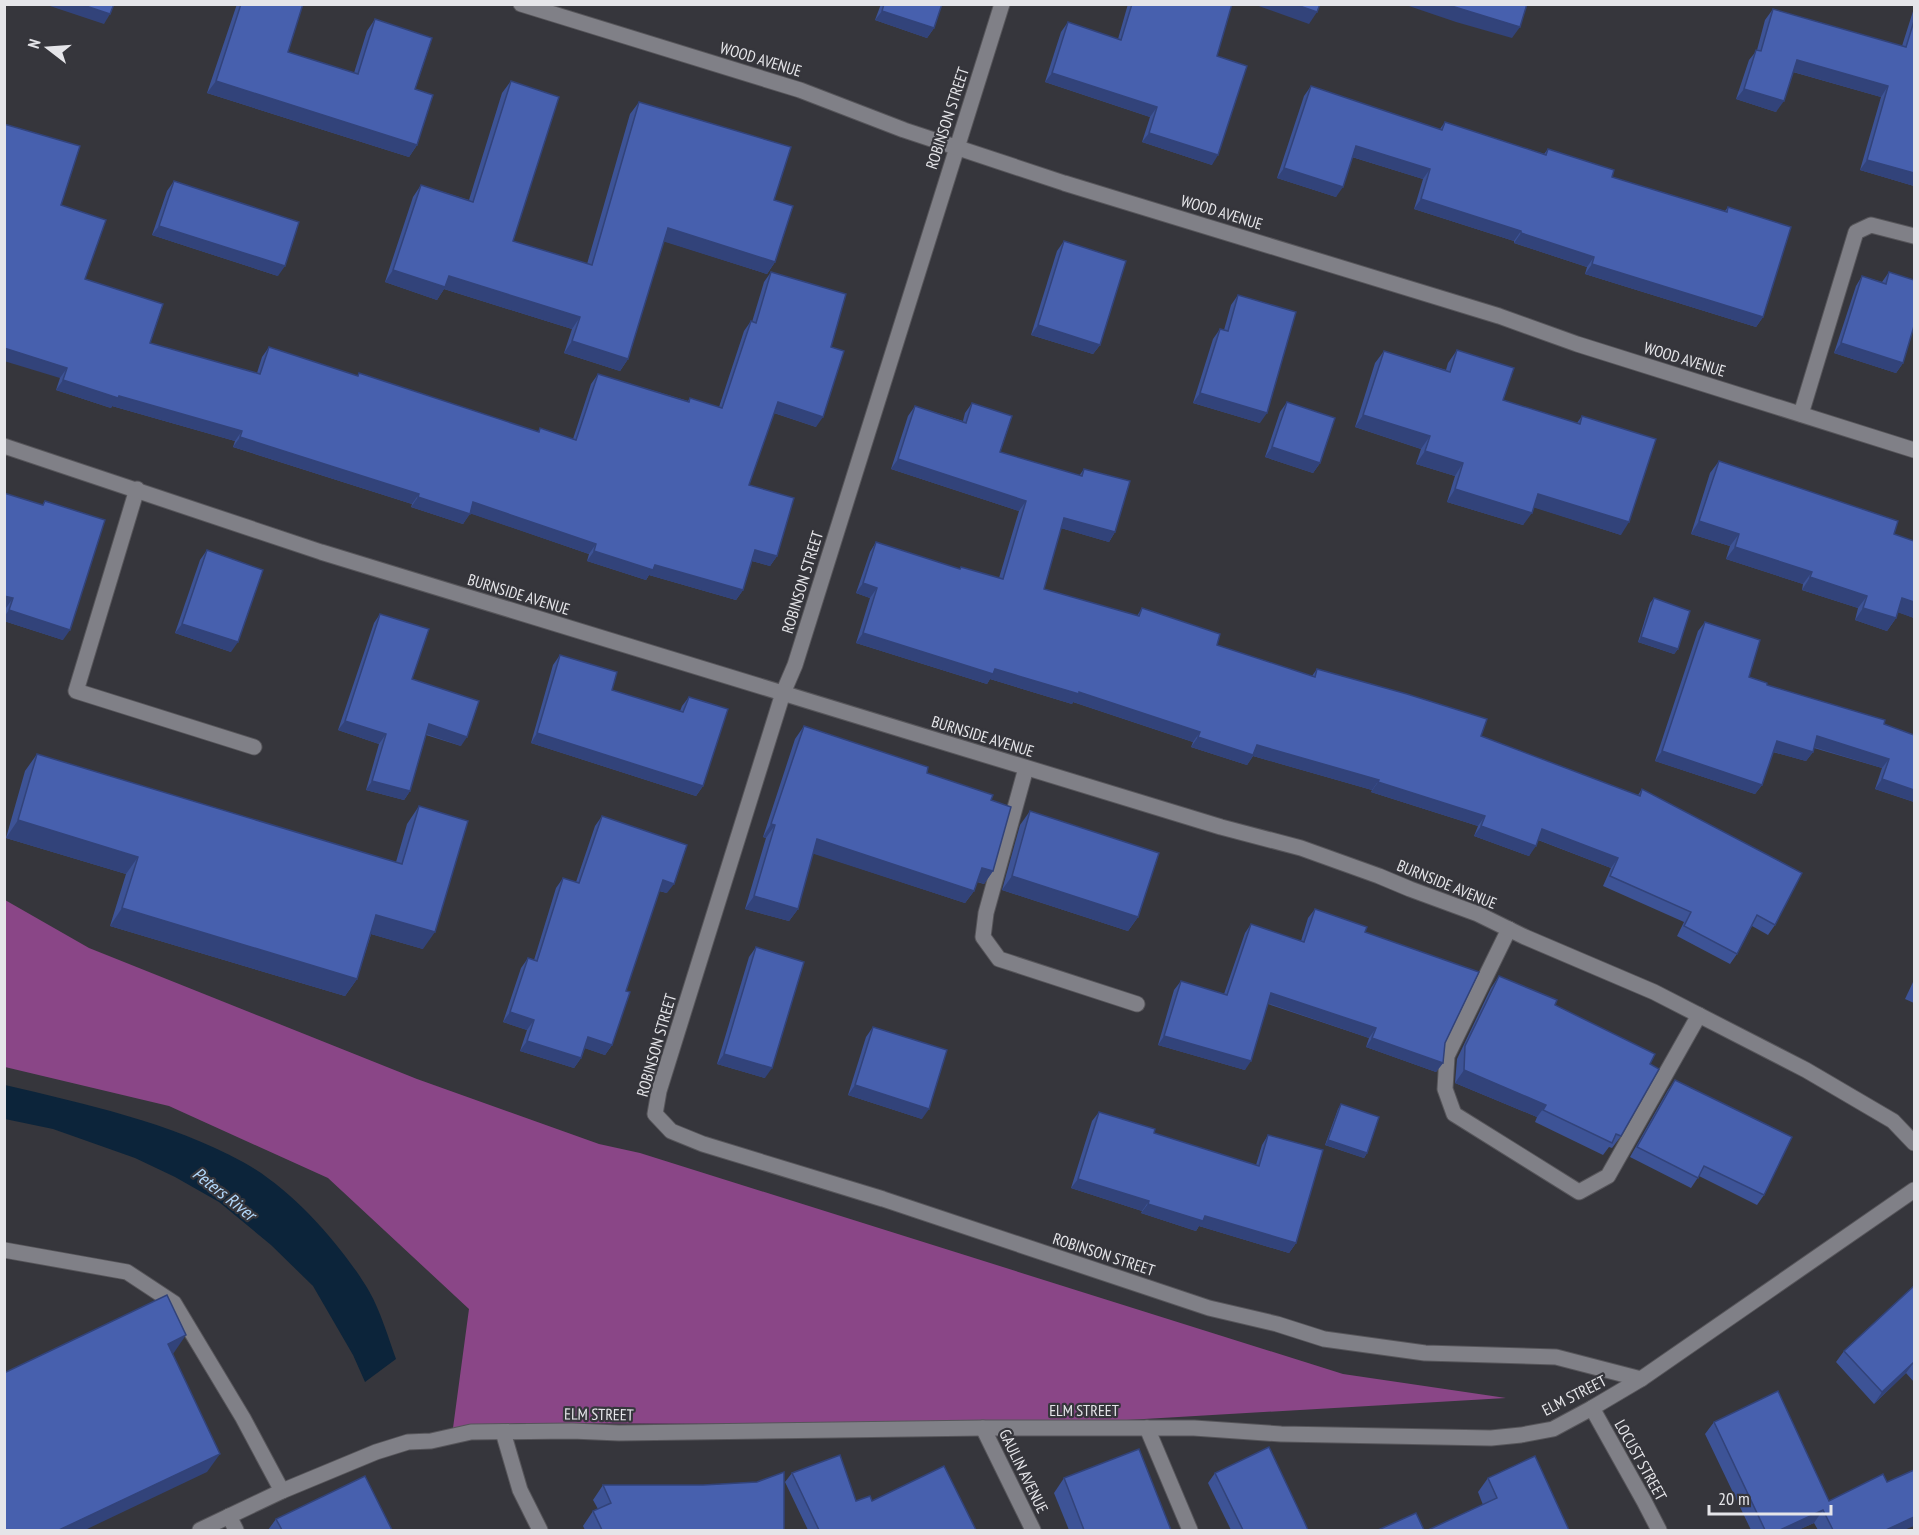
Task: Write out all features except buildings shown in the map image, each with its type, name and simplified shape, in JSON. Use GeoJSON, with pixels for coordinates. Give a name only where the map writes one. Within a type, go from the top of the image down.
{"type":"FeatureCollection","features":[{"type":"Feature","properties":{"kind":"street","name":"WOOD AVENUE"},"geometry":{"type":"LineString","coordinates":[[521,4],[800,90],[904,130],[1064,183],[1499,316],[1576,344],[1914,450]]}},
{"type":"Feature","properties":{"kind":"street","name":"ROBINSON STREET"},"geometry":{"type":"LineString","coordinates":[[1002,4],[795,665],[783,693],[659,1091],[655,1114],[671,1131],[703,1144],[883,1199],[1209,1308],[1277,1324],[1324,1339],[1425,1353],[1556,1357],[1641,1379]]}},
{"type":"Feature","properties":{"kind":"street"},"geometry":{"type":"LineString","coordinates":[[1801,414],[1856,232],[1870,225],[1914,236]]}},
{"type":"Feature","properties":{"kind":"street","name":"BURNSIDE AVENUE"},"geometry":{"type":"LineString","coordinates":[[4,446],[321,552],[1221,827],[1301,848],[1478,914],[1654,992],[1806,1071],[1893,1121],[1914,1143]]}},
{"type":"Feature","properties":{"kind":"street"},"geometry":{"type":"LineString","coordinates":[[137,489],[76,691],[254,747]]}},
{"type":"Feature","properties":{"kind":"street"},"geometry":{"type":"LineString","coordinates":[[1026,768],[986,913],[983,937],[999,959],[1137,1004]]}},
{"type":"Feature","properties":{"kind":"street"},"geometry":{"type":"LineString","coordinates":[[1509,929],[1447,1056],[1445,1089],[1454,1114],[1579,1192],[1608,1176],[1699,1015]]}},
{"type":"Feature","properties":{"kind":"street","name":"ELM STREET"},"geometry":{"type":"LineString","coordinates":[[200,1530],[282,1491],[375,1452],[408,1442],[431,1441],[471,1432],[619,1433],[983,1428],[1194,1428],[1281,1434],[1491,1438],[1553,1429],[1641,1379],[1914,1190]]}},
{"type":"Feature","properties":{"kind":"street"},"geometry":{"type":"LineString","coordinates":[[4,1250],[126,1272],[174,1303],[243,1418],[282,1491]]}},
{"type":"Feature","properties":{"kind":"street","name":"LOCUST STREET"},"geometry":{"type":"LineString","coordinates":[[1592,1408],[1659,1530]]}},
{"type":"Feature","properties":{"kind":"street","name":"GAULIN AVENUE"},"geometry":{"type":"LineString","coordinates":[[983,1428],[1033,1530]]}},
{"type":"Feature","properties":{"kind":"street"},"geometry":{"type":"LineString","coordinates":[[1147,1428],[1190,1530]]}},
{"type":"Feature","properties":{"kind":"street"},"geometry":{"type":"LineString","coordinates":[[503,1432],[520,1490],[540,1530]]}},
{"type":"Feature","properties":{"kind":"street"},"geometry":{"type":"LineString","coordinates":[[229,1516],[236,1530]]}},
{"type":"Feature","properties":{"kind":"shaded area"},"geometry":{"type":"Polygon","coordinates":[[[5,900],[89,948],[417,1079],[599,1144],[640,1153],[1343,1374],[1506,1398],[1093,1422],[956,1425],[521,1423],[453,1428],[469,1309],[328,1178],[169,1106],[5,1067],[5,900]]]}},
{"type":"Feature","properties":{"kind":"water","name":"Peters River"},"geometry":{"type":"Polygon","coordinates":[[[5,1085],[96,1107],[157,1125],[215,1148],[261,1173],[279,1186],[314,1219],[345,1255],[373,1299],[396,1359],[365,1382],[353,1355],[313,1286],[271,1245],[219,1202],[135,1158],[53,1129],[5,1119],[5,1085]]]}}]}
